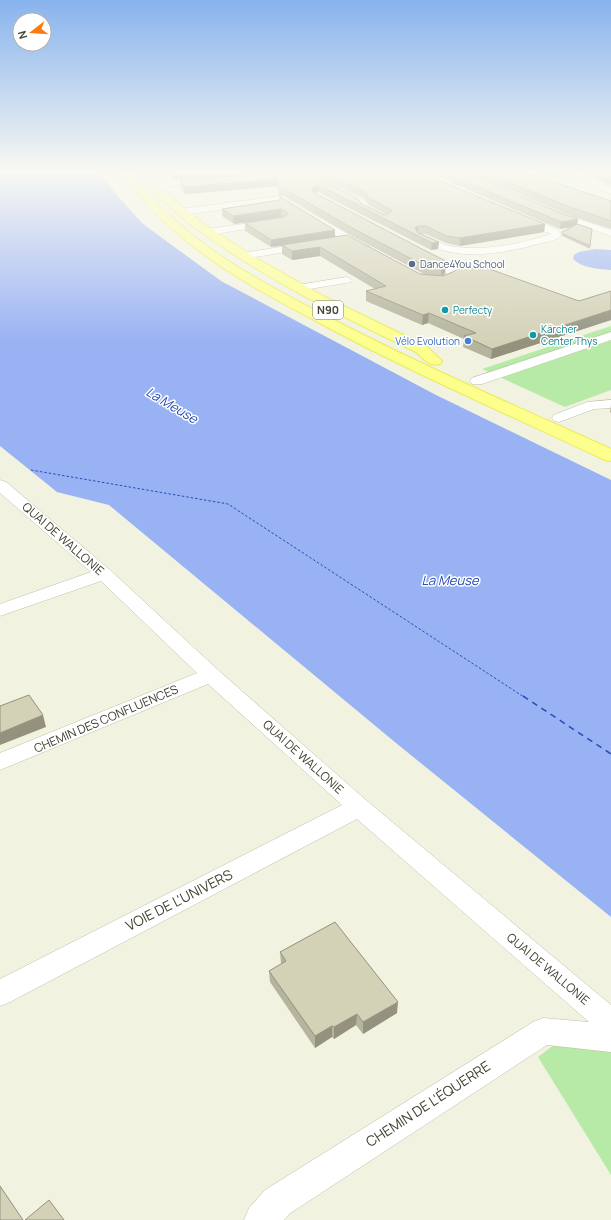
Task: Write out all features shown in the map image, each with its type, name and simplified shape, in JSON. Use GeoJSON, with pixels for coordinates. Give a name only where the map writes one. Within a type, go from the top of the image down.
{"type":"FeatureCollection","features":[{"type":"Feature","properties":{"kind":"main road","name":"N90"},"geometry":{"type":"LineString","coordinates":[[180,229],[201,246],[243,275],[366,342],[509,411],[544,425],[611,456]]}},
{"type":"Feature","properties":{"kind":"main road","name":"N90"},"geometry":{"type":"LineString","coordinates":[[192,229],[247,265],[288,289],[353,323],[611,442]]}},
{"type":"Feature","properties":{"kind":"main road"},"geometry":{"type":"LineString","coordinates":[[205,229],[243,256],[298,288],[421,349],[435,361]]}},
{"type":"Feature","properties":{"kind":"main road"},"geometry":{"type":"LineString","coordinates":[[366,342],[456,381],[464,383],[477,381]]}},
{"type":"Feature","properties":{"kind":"street"},"geometry":{"type":"LineString","coordinates":[[208,232],[230,229]]}},
{"type":"Feature","properties":{"kind":"street"},"geometry":{"type":"LineString","coordinates":[[332,229],[376,254]]}},
{"type":"Feature","properties":{"kind":"street"},"geometry":{"type":"LineString","coordinates":[[413,233],[440,247],[450,250],[479,250],[519,245],[556,236],[556,232],[549,229]]}},
{"type":"Feature","properties":{"kind":"street"},"geometry":{"type":"LineString","coordinates":[[599,229],[611,233]]}},
{"type":"Feature","properties":{"kind":"street"},"geometry":{"type":"LineString","coordinates":[[332,242],[348,239]]}},
{"type":"Feature","properties":{"kind":"street"},"geometry":{"type":"LineString","coordinates":[[243,256],[317,244]]}},
{"type":"Feature","properties":{"kind":"street"},"geometry":{"type":"LineString","coordinates":[[412,246],[452,267],[450,271],[453,274],[449,278],[433,282],[424,280]]}},
{"type":"Feature","properties":{"kind":"street"},"geometry":{"type":"LineString","coordinates":[[298,288],[346,280]]}},
{"type":"Feature","properties":{"kind":"street"},"geometry":{"type":"LineString","coordinates":[[477,381],[611,336]]}},
{"type":"Feature","properties":{"kind":"street"},"geometry":{"type":"LineString","coordinates":[[559,418],[592,405],[611,404]]}},
{"type":"Feature","properties":{"kind":"street","name":"QUAI DE WALLONIE"},"geometry":{"type":"LineString","coordinates":[[0,485],[104,574],[211,675],[359,807],[611,1023]]}},
{"type":"Feature","properties":{"kind":"street"},"geometry":{"type":"LineString","coordinates":[[0,610],[104,574]]}},
{"type":"Feature","properties":{"kind":"street","name":"CHEMIN DES CONFLUENCES"},"geometry":{"type":"LineString","coordinates":[[0,762],[211,675]]}},
{"type":"Feature","properties":{"kind":"street","name":"VOIE DE L'UNIVERS"},"geometry":{"type":"LineString","coordinates":[[0,994],[359,807]]}},
{"type":"Feature","properties":{"kind":"street","name":"CHEMIN DE L'ÉQUERRE"},"geometry":{"type":"LineString","coordinates":[[261,1220],[277,1202],[543,1031],[611,1038]]}},
{"type":"Feature","properties":{"kind":"green space"},"geometry":{"type":"Polygon","coordinates":[[[611,326],[611,390],[565,407],[482,369],[611,326]]]}},
{"type":"Feature","properties":{"kind":"green space"},"geometry":{"type":"Polygon","coordinates":[[[586,1021],[611,1043],[611,1175],[538,1057],[586,1021]]]}},
{"type":"Feature","properties":{"kind":"water","name":"La Meuse"},"geometry":{"type":"Polygon","coordinates":[[[0,229],[150,229],[221,281],[436,395],[611,480],[611,917],[396,743],[109,505],[57,492],[0,446],[0,229]]]}},
{"type":"Feature","properties":{"kind":"water"},"geometry":{"type":"Polygon","coordinates":[[[595,249],[611,250],[611,270],[586,266],[573,259],[574,255],[579,252],[595,249]]]}},
{"type":"Feature","properties":{"kind":"building"},"geometry":{"type":"Polygon","coordinates":[[[254,229],[335,230],[271,240],[254,229]]]}},
{"type":"Feature","properties":{"kind":"building"},"geometry":{"type":"Polygon","coordinates":[[[354,229],[384,229],[445,261],[446,266],[441,268],[427,267],[354,229]]]}},
{"type":"Feature","properties":{"kind":"building"},"geometry":{"type":"Polygon","coordinates":[[[404,229],[416,229],[418,233],[439,242],[432,243],[404,229]]]}},
{"type":"Feature","properties":{"kind":"building"},"geometry":{"type":"Polygon","coordinates":[[[432,229],[515,229],[460,238],[446,236],[432,229]]]}},
{"type":"Feature","properties":{"kind":"building"},"geometry":{"type":"Polygon","coordinates":[[[568,229],[592,229],[590,246],[563,234],[562,232],[568,229]]]}},
{"type":"Feature","properties":{"kind":"building"},"geometry":{"type":"Polygon","coordinates":[[[347,235],[420,274],[443,276],[455,271],[460,266],[459,263],[471,269],[481,266],[579,301],[611,291],[611,310],[492,349],[464,336],[476,333],[429,313],[423,315],[366,291],[386,286],[320,247],[292,251],[282,245],[347,235]]]}},
{"type":"Feature","properties":{"kind":"building"},"geometry":{"type":"Polygon","coordinates":[[[29,695],[43,715],[0,733],[0,706],[29,695]]]}},
{"type":"Feature","properties":{"kind":"building"},"geometry":{"type":"Polygon","coordinates":[[[335,922],[398,1002],[363,1022],[357,1014],[315,1036],[269,971],[286,961],[280,952],[335,922]]]}},
{"type":"Feature","properties":{"kind":"building"},"geometry":{"type":"Polygon","coordinates":[[[0,1186],[23,1220],[0,1220],[0,1186]]]}},
{"type":"Feature","properties":{"kind":"building"},"geometry":{"type":"Polygon","coordinates":[[[49,1200],[64,1220],[25,1220],[49,1200]]]}},
{"type":"Feature","properties":{"kind":"ferry route"},"geometry":{"type":"LineString","coordinates":[[31,470],[228,504],[524,697]]}},
{"type":"Feature","properties":{"kind":"ferry route"},"geometry":{"type":"LineString","coordinates":[[523,696],[611,754]]}},
{"type":"Feature","properties":{"kind":"place","name":"Dance4You School"},"geometry":{"type":"Point","coordinates":[412,264]}},
{"type":"Feature","properties":{"kind":"place","name":"Perfecty"},"geometry":{"type":"Point","coordinates":[445,310]}},
{"type":"Feature","properties":{"kind":"place","name":"Kärcher Center Thys"},"geometry":{"type":"Point","coordinates":[533,335]}},
{"type":"Feature","properties":{"kind":"place","name":"Vélo Evolution"},"geometry":{"type":"Point","coordinates":[468,341]}}]}
